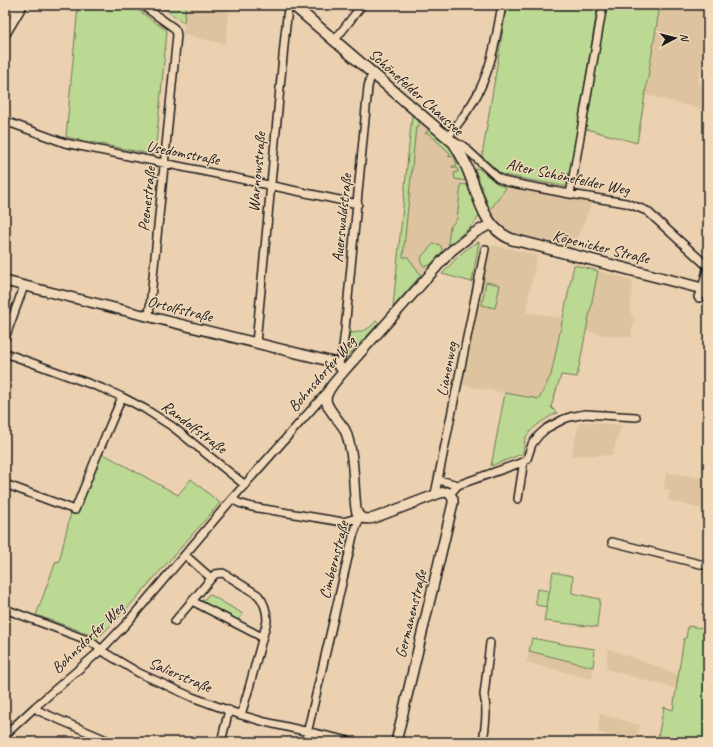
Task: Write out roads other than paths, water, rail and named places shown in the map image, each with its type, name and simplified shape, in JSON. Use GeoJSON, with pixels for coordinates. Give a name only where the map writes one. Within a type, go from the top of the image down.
{"type":"FeatureCollection","features":[{"type":"Feature","properties":{"kind":"main road","name":"Schönefelder Chaussee"},"geometry":{"type":"LineString","coordinates":[[291,5],[335,40],[451,140],[467,167],[485,216],[491,224]]}},
{"type":"Feature","properties":{"kind":"main road","name":"Köpenicker Straße"},"geometry":{"type":"LineString","coordinates":[[491,224],[511,239],[703,292]]}},
{"type":"Feature","properties":{"kind":"street"},"geometry":{"type":"LineString","coordinates":[[5,34],[20,8],[6,5]]}},
{"type":"Feature","properties":{"kind":"street","name":"Peenestraße"},"geometry":{"type":"LineString","coordinates":[[142,5],[174,28],[177,35],[149,317]]}},
{"type":"Feature","properties":{"kind":"street","name":"Warnowstraße"},"geometry":{"type":"LineString","coordinates":[[256,343],[285,34],[288,8],[291,5]]}},
{"type":"Feature","properties":{"kind":"street"},"geometry":{"type":"LineString","coordinates":[[335,40],[362,5]]}},
{"type":"Feature","properties":{"kind":"street"},"geometry":{"type":"LineString","coordinates":[[451,140],[479,92],[488,70],[494,52],[502,5]]}},
{"type":"Feature","properties":{"kind":"street"},"geometry":{"type":"LineString","coordinates":[[570,194],[603,5]]}},
{"type":"Feature","properties":{"kind":"street","name":"Auerswaldstraße"},"geometry":{"type":"LineString","coordinates":[[341,368],[358,204],[368,86],[370,79],[374,74]]}},
{"type":"Feature","properties":{"kind":"street","name":"Usedomstraße"},"geometry":{"type":"LineString","coordinates":[[5,121],[65,143],[358,204]]}},
{"type":"Feature","properties":{"kind":"street","name":"Alter Schönefelder Weg"},"geometry":{"type":"LineString","coordinates":[[451,140],[462,145],[498,178],[507,182],[626,203],[647,211],[705,264],[708,265]]}},
{"type":"Feature","properties":{"kind":"street"},"geometry":{"type":"LineString","coordinates":[[467,167],[480,161]]}},
{"type":"Feature","properties":{"kind":"street","name":"Bohnsdorfer Weg"},"geometry":{"type":"LineString","coordinates":[[5,735],[101,650],[127,623],[232,499],[328,390],[341,368],[451,251],[474,233],[491,224]]}},
{"type":"Feature","properties":{"kind":"street","name":"Lianenweg"},"geometry":{"type":"LineString","coordinates":[[436,494],[485,248]]}},
{"type":"Feature","properties":{"kind":"street"},"geometry":{"type":"LineString","coordinates":[[703,292],[708,270]]}},
{"type":"Feature","properties":{"kind":"street","name":"Ortolfstraße"},"geometry":{"type":"LineString","coordinates":[[5,281],[333,362],[341,368]]}},
{"type":"Feature","properties":{"kind":"street"},"geometry":{"type":"LineString","coordinates":[[5,338],[24,286]]}},
{"type":"Feature","properties":{"kind":"street","name":"Randolfstraße"},"geometry":{"type":"LineString","coordinates":[[5,352],[104,389],[145,409],[173,427],[245,485]]}},
{"type":"Feature","properties":{"kind":"street","name":"Cimbernstraße"},"geometry":{"type":"LineString","coordinates":[[305,742],[353,536],[360,517],[357,514],[356,509],[352,458],[349,441],[341,424],[327,403],[328,390]]}},
{"type":"Feature","properties":{"kind":"street"},"geometry":{"type":"LineString","coordinates":[[5,484],[75,510],[122,397]]}},
{"type":"Feature","properties":{"kind":"street"},"geometry":{"type":"LineString","coordinates":[[232,499],[252,507],[344,522],[360,517],[364,519],[374,518],[436,494],[445,492],[450,494],[458,486],[522,462],[527,459],[532,444],[539,435],[547,428],[564,419],[585,414],[636,417]]}},
{"type":"Feature","properties":{"kind":"street"},"geometry":{"type":"LineString","coordinates":[[518,499],[523,466],[522,462]]}},
{"type":"Feature","properties":{"kind":"street"},"geometry":{"type":"LineString","coordinates":[[438,480],[458,486]]}},
{"type":"Feature","properties":{"kind":"street","name":"Germanenstraße"},"geometry":{"type":"LineString","coordinates":[[396,742],[453,503],[453,499],[450,494]]}},
{"type":"Feature","properties":{"kind":"street"},"geometry":{"type":"LineString","coordinates":[[612,542],[708,566]]}},
{"type":"Feature","properties":{"kind":"street"},"geometry":{"type":"LineString","coordinates":[[185,555],[211,578]]}},
{"type":"Feature","properties":{"kind":"street"},"geometry":{"type":"LineString","coordinates":[[175,621],[216,574],[223,573],[262,600],[267,614],[267,621],[241,715]]}},
{"type":"Feature","properties":{"kind":"street"},"geometry":{"type":"LineString","coordinates":[[192,601],[262,638]]}},
{"type":"Feature","properties":{"kind":"street","name":"Salierstraße"},"geometry":{"type":"LineString","coordinates":[[5,609],[90,641],[101,650],[139,673],[192,697],[265,722],[353,742]]}},
{"type":"Feature","properties":{"kind":"street"},"geometry":{"type":"LineString","coordinates":[[483,742],[486,715],[486,702],[484,695],[490,643]]}},
{"type":"Feature","properties":{"kind":"street"},"geometry":{"type":"LineString","coordinates":[[35,707],[39,711],[96,739],[112,742]]}},
{"type":"Feature","properties":{"kind":"street"},"geometry":{"type":"LineString","coordinates":[[221,742],[229,710]]}}]}
